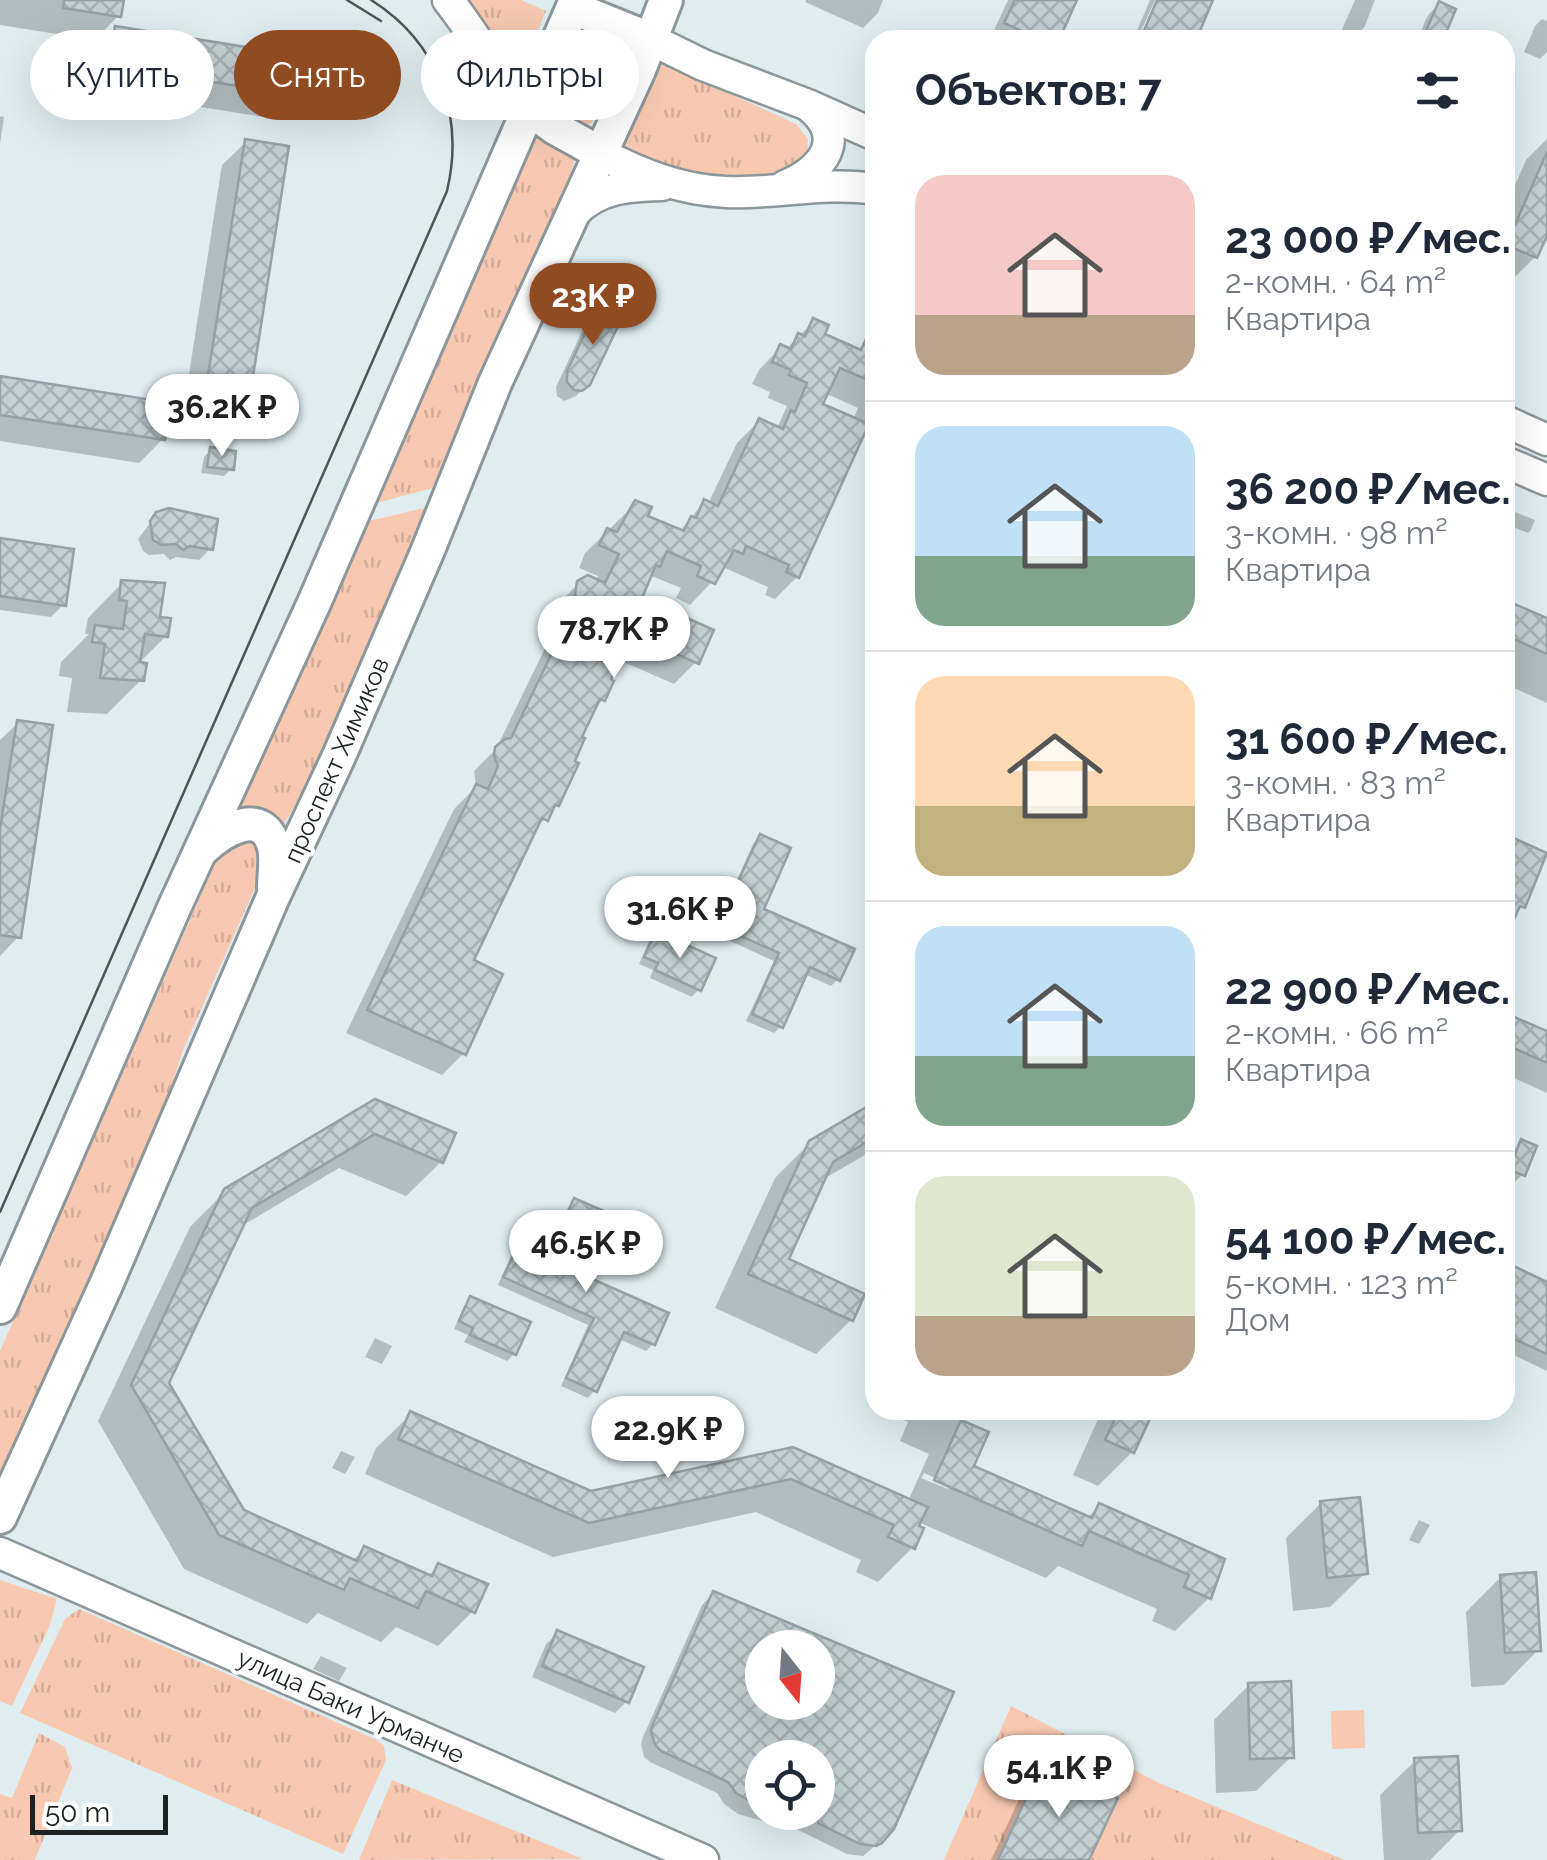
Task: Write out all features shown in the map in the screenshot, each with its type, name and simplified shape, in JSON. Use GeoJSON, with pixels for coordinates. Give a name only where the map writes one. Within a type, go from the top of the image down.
{"type":"FeatureCollection","features":[{"type":"Feature","properties":{"kind":"main road"},"geometry":{"type":"LineString","coordinates":[[448,0],[471,30]]}},
{"type":"Feature","properties":{"kind":"main road","name":"проспект Химиков"},"geometry":{"type":"LineString","coordinates":[[0,1517],[384,653],[495,383],[666,0]]}},
{"type":"Feature","properties":{"kind":"main road"},"geometry":{"type":"LineString","coordinates":[[558,30],[568,2],[702,65],[865,131]]}},
{"type":"Feature","properties":{"kind":"main road"},"geometry":{"type":"LineString","coordinates":[[773,190],[814,172],[827,152],[824,121],[808,105]]}},
{"type":"Feature","properties":{"kind":"main road"},"geometry":{"type":"LineString","coordinates":[[0,1307],[199,853],[314,603],[524,120]]}},
{"type":"Feature","properties":{"kind":"main road"},"geometry":{"type":"LineString","coordinates":[[544,120],[600,153],[670,184]]}},
{"type":"Feature","properties":{"kind":"main road"},"geometry":{"type":"LineString","coordinates":[[574,213],[586,200],[615,188],[670,184],[724,192],[827,186],[865,188]]}},
{"type":"Feature","properties":{"kind":"main road"},"geometry":{"type":"LineString","coordinates":[[1515,426],[1547,440]]}},
{"type":"Feature","properties":{"kind":"main road"},"geometry":{"type":"LineString","coordinates":[[1515,466],[1547,480]]}},
{"type":"Feature","properties":{"kind":"main road"},"geometry":{"type":"LineString","coordinates":[[199,853],[232,826],[249,824],[262,829],[275,850],[273,897]]}},
{"type":"Feature","properties":{"kind":"main road","name":"улица Баки Урманче"},"geometry":{"type":"LineString","coordinates":[[0,1552],[703,1860]]}},
{"type":"Feature","properties":{"kind":"green space"},"geometry":{"type":"Polygon","coordinates":[[[460,0],[521,0],[546,11],[538,30],[483,30],[460,0]]]}},
{"type":"Feature","properties":{"kind":"green space"},"geometry":{"type":"Polygon","coordinates":[[[660,61],[796,124],[808,139],[807,158],[780,174],[724,179],[680,174],[619,150],[633,120],[639,120],[639,107],[660,61]]]}},
{"type":"Feature","properties":{"kind":"green space"},"geometry":{"type":"Polygon","coordinates":[[[568,120],[593,120],[589,124],[568,120]]]}},
{"type":"Feature","properties":{"kind":"green space"},"geometry":{"type":"Polygon","coordinates":[[[533,137],[576,155],[563,200],[441,486],[372,504],[533,137]]]}},
{"type":"Feature","properties":{"kind":"green space"},"geometry":{"type":"Polygon","coordinates":[[[432,506],[326,750],[281,830],[251,809],[238,808],[365,522],[432,506]]]}},
{"type":"Feature","properties":{"kind":"green space"},"geometry":{"type":"Polygon","coordinates":[[[256,839],[263,870],[183,1050],[159,1125],[0,1487],[0,1351],[223,845],[256,839]]]}},
{"type":"Feature","properties":{"kind":"green space"},"geometry":{"type":"Polygon","coordinates":[[[0,1580],[57,1599],[50,1625],[12,1706],[0,1701],[0,1580]]]}},
{"type":"Feature","properties":{"kind":"green space"},"geometry":{"type":"Polygon","coordinates":[[[79,1609],[384,1746],[386,1760],[343,1854],[20,1713],[65,1619],[79,1609]]]}},
{"type":"Feature","properties":{"kind":"green space"},"geometry":{"type":"Polygon","coordinates":[[[1011,1706],[1159,1783],[1345,1860],[944,1860],[1011,1706]]]}},
{"type":"Feature","properties":{"kind":"green space"},"geometry":{"type":"Polygon","coordinates":[[[1364,1710],[1365,1748],[1332,1749],[1331,1711],[1364,1710]]]}},
{"type":"Feature","properties":{"kind":"green space"},"geometry":{"type":"Polygon","coordinates":[[[39,1733],[65,1747],[72,1768],[35,1860],[0,1860],[0,1794],[12,1798],[39,1733]]]}},
{"type":"Feature","properties":{"kind":"green space"},"geometry":{"type":"Polygon","coordinates":[[[392,1780],[583,1859],[359,1860],[392,1780]]]}},
{"type":"Feature","properties":{"kind":"building"},"geometry":{"type":"Polygon","coordinates":[[[64,0],[124,0],[121,17],[63,8],[64,0]]]}},
{"type":"Feature","properties":{"kind":"building"},"geometry":{"type":"Polygon","coordinates":[[[1015,0],[1077,0],[1064,30],[1020,30],[1004,23],[1015,0]]]}},
{"type":"Feature","properties":{"kind":"building"},"geometry":{"type":"Polygon","coordinates":[[[1157,0],[1213,0],[1200,30],[1144,30],[1157,0]]]}},
{"type":"Feature","properties":{"kind":"building"},"geometry":{"type":"Polygon","coordinates":[[[1439,1],[1456,9],[1447,30],[1426,30],[1439,1]]]}},
{"type":"Feature","properties":{"kind":"building"},"geometry":{"type":"Polygon","coordinates":[[[214,42],[234,45],[234,85],[214,82],[214,42]]]}},
{"type":"Feature","properties":{"kind":"building"},"geometry":{"type":"Polygon","coordinates":[[[245,139],[289,146],[247,415],[203,408],[245,139]]]}},
{"type":"Feature","properties":{"kind":"building"},"geometry":{"type":"Polygon","coordinates":[[[1547,152],[1547,236],[1537,258],[1515,249],[1515,225],[1547,152]]]}},
{"type":"Feature","properties":{"kind":"building"},"geometry":{"type":"Polygon","coordinates":[[[608,305],[618,312],[620,322],[590,385],[582,391],[574,390],[567,382],[567,371],[595,312],[608,305]]]}},
{"type":"Feature","properties":{"kind":"building"},"geometry":{"type":"Polygon","coordinates":[[[813,318],[829,325],[825,334],[861,350],[865,341],[865,379],[840,368],[823,404],[865,422],[865,433],[799,578],[786,572],[789,565],[746,546],[743,554],[734,550],[715,584],[697,576],[701,566],[667,551],[660,567],[656,565],[642,598],[714,630],[699,664],[634,635],[611,679],[614,681],[605,701],[600,699],[582,737],[585,738],[575,761],[579,763],[559,806],[555,805],[548,821],[542,818],[474,960],[503,974],[466,1055],[367,1010],[476,784],[488,789],[498,766],[495,747],[511,738],[573,609],[577,581],[588,575],[605,583],[619,554],[599,545],[607,528],[617,532],[635,500],[652,507],[648,516],[684,531],[691,516],[696,518],[704,499],[718,506],[759,418],[783,429],[791,410],[795,412],[807,383],[772,362],[780,344],[791,349],[798,333],[805,336],[813,318]]]}},
{"type":"Feature","properties":{"kind":"building"},"geometry":{"type":"Polygon","coordinates":[[[0,376],[171,403],[165,440],[0,415],[0,376]]]}},
{"type":"Feature","properties":{"kind":"building"},"geometry":{"type":"Polygon","coordinates":[[[210,447],[236,451],[234,470],[207,467],[210,447]]]}},
{"type":"Feature","properties":{"kind":"building"},"geometry":{"type":"Polygon","coordinates":[[[169,508],[218,519],[213,550],[190,546],[183,550],[176,544],[162,545],[153,540],[150,521],[156,512],[169,508]]]}},
{"type":"Feature","properties":{"kind":"building"},"geometry":{"type":"Polygon","coordinates":[[[0,538],[74,549],[66,606],[0,596],[0,538]]]}},
{"type":"Feature","properties":{"kind":"building"},"geometry":{"type":"Polygon","coordinates":[[[121,580],[165,583],[160,617],[171,618],[168,637],[145,634],[140,662],[147,663],[144,681],[100,678],[105,644],[92,642],[95,625],[123,629],[127,601],[119,600],[121,580]]]}},
{"type":"Feature","properties":{"kind":"building"},"geometry":{"type":"Polygon","coordinates":[[[1515,604],[1547,618],[1547,654],[1515,640],[1515,604]]]}},
{"type":"Feature","properties":{"kind":"building"},"geometry":{"type":"Polygon","coordinates":[[[17,720],[53,725],[21,938],[0,935],[0,829],[17,720]]]}},
{"type":"Feature","properties":{"kind":"building"},"geometry":{"type":"Polygon","coordinates":[[[760,834],[791,848],[764,909],[855,949],[840,981],[810,967],[783,1028],[752,1014],[779,953],[689,913],[703,881],[732,894],[760,834]]]}},
{"type":"Feature","properties":{"kind":"building"},"geometry":{"type":"Polygon","coordinates":[[[1515,839],[1547,853],[1525,908],[1520,906],[1515,917],[1515,839]]]}},
{"type":"Feature","properties":{"kind":"building"},"geometry":{"type":"Polygon","coordinates":[[[656,931],[716,958],[701,991],[655,970],[658,963],[644,957],[656,931]]]}},
{"type":"Feature","properties":{"kind":"building"},"geometry":{"type":"Polygon","coordinates":[[[1515,1017],[1547,1031],[1547,1063],[1515,1049],[1515,1017]]]}},
{"type":"Feature","properties":{"kind":"building"},"geometry":{"type":"Polygon","coordinates":[[[375,1099],[456,1133],[443,1163],[375,1134],[252,1208],[169,1383],[244,1510],[357,1561],[364,1546],[432,1576],[438,1563],[488,1584],[475,1613],[426,1591],[418,1608],[350,1578],[344,1590],[219,1535],[131,1385],[224,1189],[375,1099]]]}},
{"type":"Feature","properties":{"kind":"building"},"geometry":{"type":"Polygon","coordinates":[[[865,1108],[865,1143],[833,1162],[789,1259],[865,1294],[853,1321],[748,1274],[809,1141],[865,1108]]]}},
{"type":"Feature","properties":{"kind":"building"},"geometry":{"type":"Polygon","coordinates":[[[1521,1139],[1537,1146],[1525,1176],[1515,1172],[1515,1154],[1521,1139]]]}},
{"type":"Feature","properties":{"kind":"building"},"geometry":{"type":"Polygon","coordinates":[[[574,1198],[606,1212],[579,1273],[669,1313],[655,1345],[624,1332],[597,1392],[566,1378],[594,1318],[503,1277],[518,1246],[547,1259],[574,1198]]]}},
{"type":"Feature","properties":{"kind":"building"},"geometry":{"type":"Polygon","coordinates":[[[1515,1267],[1547,1282],[1547,1354],[1515,1340],[1515,1267]]]}},
{"type":"Feature","properties":{"kind":"building"},"geometry":{"type":"Polygon","coordinates":[[[470,1296],[531,1322],[516,1355],[470,1335],[473,1328],[459,1321],[470,1296]]]}},
{"type":"Feature","properties":{"kind":"building"},"geometry":{"type":"Polygon","coordinates":[[[410,1411],[591,1491],[793,1447],[928,1507],[919,1526],[924,1528],[915,1549],[888,1537],[894,1525],[791,1479],[589,1523],[398,1439],[410,1411]]]}},
{"type":"Feature","properties":{"kind":"building"},"geometry":{"type":"Polygon","coordinates":[[[961,1420],[989,1432],[974,1466],[1092,1518],[1099,1503],[1225,1559],[1211,1599],[1184,1587],[1189,1575],[1089,1531],[1082,1546],[934,1480],[961,1420]]]}},
{"type":"Feature","properties":{"kind":"building"},"geometry":{"type":"Polygon","coordinates":[[[1114,1420],[1149,1420],[1134,1453],[1105,1440],[1114,1420]]]}},
{"type":"Feature","properties":{"kind":"building"},"geometry":{"type":"Polygon","coordinates":[[[1360,1497],[1368,1574],[1327,1578],[1320,1501],[1360,1497]]]}},
{"type":"Feature","properties":{"kind":"building"},"geometry":{"type":"Polygon","coordinates":[[[1536,1572],[1541,1651],[1505,1653],[1500,1575],[1536,1572]]]}},
{"type":"Feature","properties":{"kind":"building"},"geometry":{"type":"Polygon","coordinates":[[[713,1591],[806,1630],[745,1630],[745,1720],[835,1720],[835,1642],[954,1692],[894,1829],[876,1846],[860,1844],[832,1830],[835,1740],[745,1740],[745,1798],[728,1782],[661,1751],[651,1731],[713,1591]]]}},
{"type":"Feature","properties":{"kind":"building"},"geometry":{"type":"Polygon","coordinates":[[[557,1630],[644,1667],[629,1703],[542,1666],[557,1630]]]}},
{"type":"Feature","properties":{"kind":"building"},"geometry":{"type":"Polygon","coordinates":[[[1291,1681],[1294,1758],[1250,1759],[1248,1683],[1291,1681]]]}},
{"type":"Feature","properties":{"kind":"building"},"geometry":{"type":"Polygon","coordinates":[[[1458,1756],[1462,1831],[1418,1833],[1414,1758],[1458,1756]]]}},
{"type":"Feature","properties":{"kind":"building"},"geometry":{"type":"Polygon","coordinates":[[[1042,1763],[1118,1798],[1089,1860],[998,1860],[1042,1763]]]}},
{"type":"Feature","properties":{"kind":"tram line"},"geometry":{"type":"LineString","coordinates":[[347,0],[381,21]]}},
{"type":"Feature","properties":{"kind":"tram line"},"geometry":{"type":"LineString","coordinates":[[0,1212],[447,191],[452,135],[441,83],[414,37],[371,0]]}}]}
